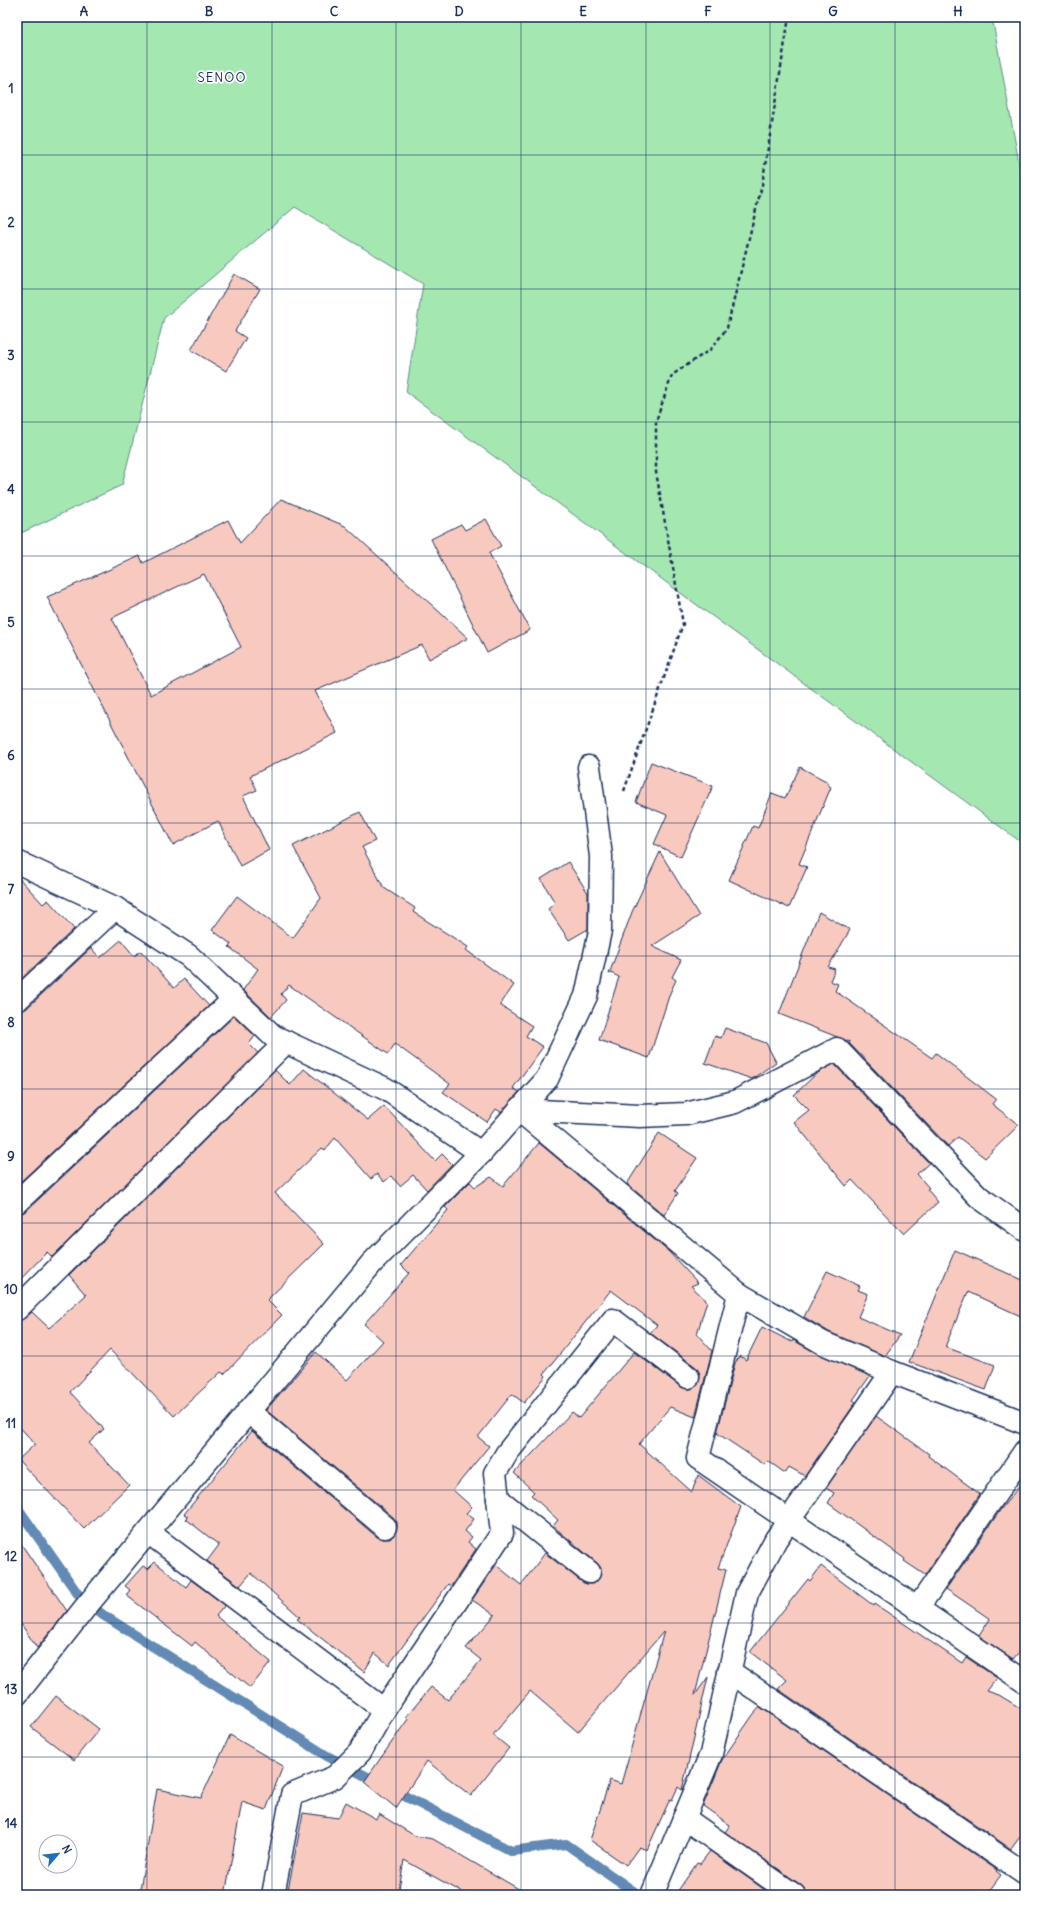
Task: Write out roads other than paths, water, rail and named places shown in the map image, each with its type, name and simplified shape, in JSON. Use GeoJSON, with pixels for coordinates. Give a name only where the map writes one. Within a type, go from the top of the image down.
{"type":"FeatureCollection","features":[{"type":"Feature","properties":{"kind":"street"},"geometry":{"type":"LineString","coordinates":[[17,1694],[90,1602],[372,1263],[480,1153],[547,1079],[586,996],[600,931],[600,856],[589,767]]}},
{"type":"Feature","properties":{"kind":"street"},"geometry":{"type":"LineString","coordinates":[[17,862],[115,908],[189,956],[273,1036],[386,1089],[480,1153]]}},
{"type":"Feature","properties":{"kind":"street"},"geometry":{"type":"LineString","coordinates":[[17,1000],[115,908]]}},
{"type":"Feature","properties":{"kind":"street"},"geometry":{"type":"LineString","coordinates":[[17,1202],[234,999]]}},
{"type":"Feature","properties":{"kind":"street"},"geometry":{"type":"LineString","coordinates":[[17,1309],[286,1042]]}},
{"type":"Feature","properties":{"kind":"street"},"geometry":{"type":"LineString","coordinates":[[520,1110],[640,1116],[686,1114],[735,1102],[838,1050],[979,1197],[1025,1230]]}},
{"type":"Feature","properties":{"kind":"street"},"geometry":{"type":"LineString","coordinates":[[520,1110],[739,1294],[823,1343],[892,1372],[1025,1423]]}},
{"type":"Feature","properties":{"kind":"street"},"geometry":{"type":"LineString","coordinates":[[739,1294],[698,1458],[1025,1682]]}},
{"type":"Feature","properties":{"kind":"street"},"geometry":{"type":"LineString","coordinates":[[273,1895],[292,1795],[334,1777],[356,1756],[384,1710],[502,1533],[495,1473],[507,1453],[613,1320],[688,1377]]}},
{"type":"Feature","properties":{"kind":"street"},"geometry":{"type":"LineString","coordinates":[[653,1892],[710,1754],[747,1593],[776,1538],[892,1372]]}},
{"type":"Feature","properties":{"kind":"street"},"geometry":{"type":"LineString","coordinates":[[248,1411],[385,1528]]}},
{"type":"Feature","properties":{"kind":"street"},"geometry":{"type":"LineString","coordinates":[[917,1609],[1025,1451]]}},
{"type":"Feature","properties":{"kind":"street"},"geometry":{"type":"LineString","coordinates":[[498,1499],[589,1572]]}},
{"type":"Feature","properties":{"kind":"street"},"geometry":{"type":"LineString","coordinates":[[148,1532],[384,1710]]}},
{"type":"Feature","properties":{"kind":"street"},"geometry":{"type":"LineString","coordinates":[[730,1671],[1025,1874]]}},
{"type":"Feature","properties":{"kind":"street"},"geometry":{"type":"LineString","coordinates":[[684,1818],[794,1895]]}},
{"type":"Feature","properties":{"kind":"waterway"},"geometry":{"type":"LineString","coordinates":[[17,1507],[80,1597],[103,1615],[327,1756],[379,1783]]}},
{"type":"Feature","properties":{"kind":"waterway"},"geometry":{"type":"LineString","coordinates":[[393,1790],[511,1851],[566,1844],[639,1895]]}},
{"type":"Feature","properties":{"kind":"district","name":"SENOO"},"geometry":{"type":"Point","coordinates":[222,77]}}]}
